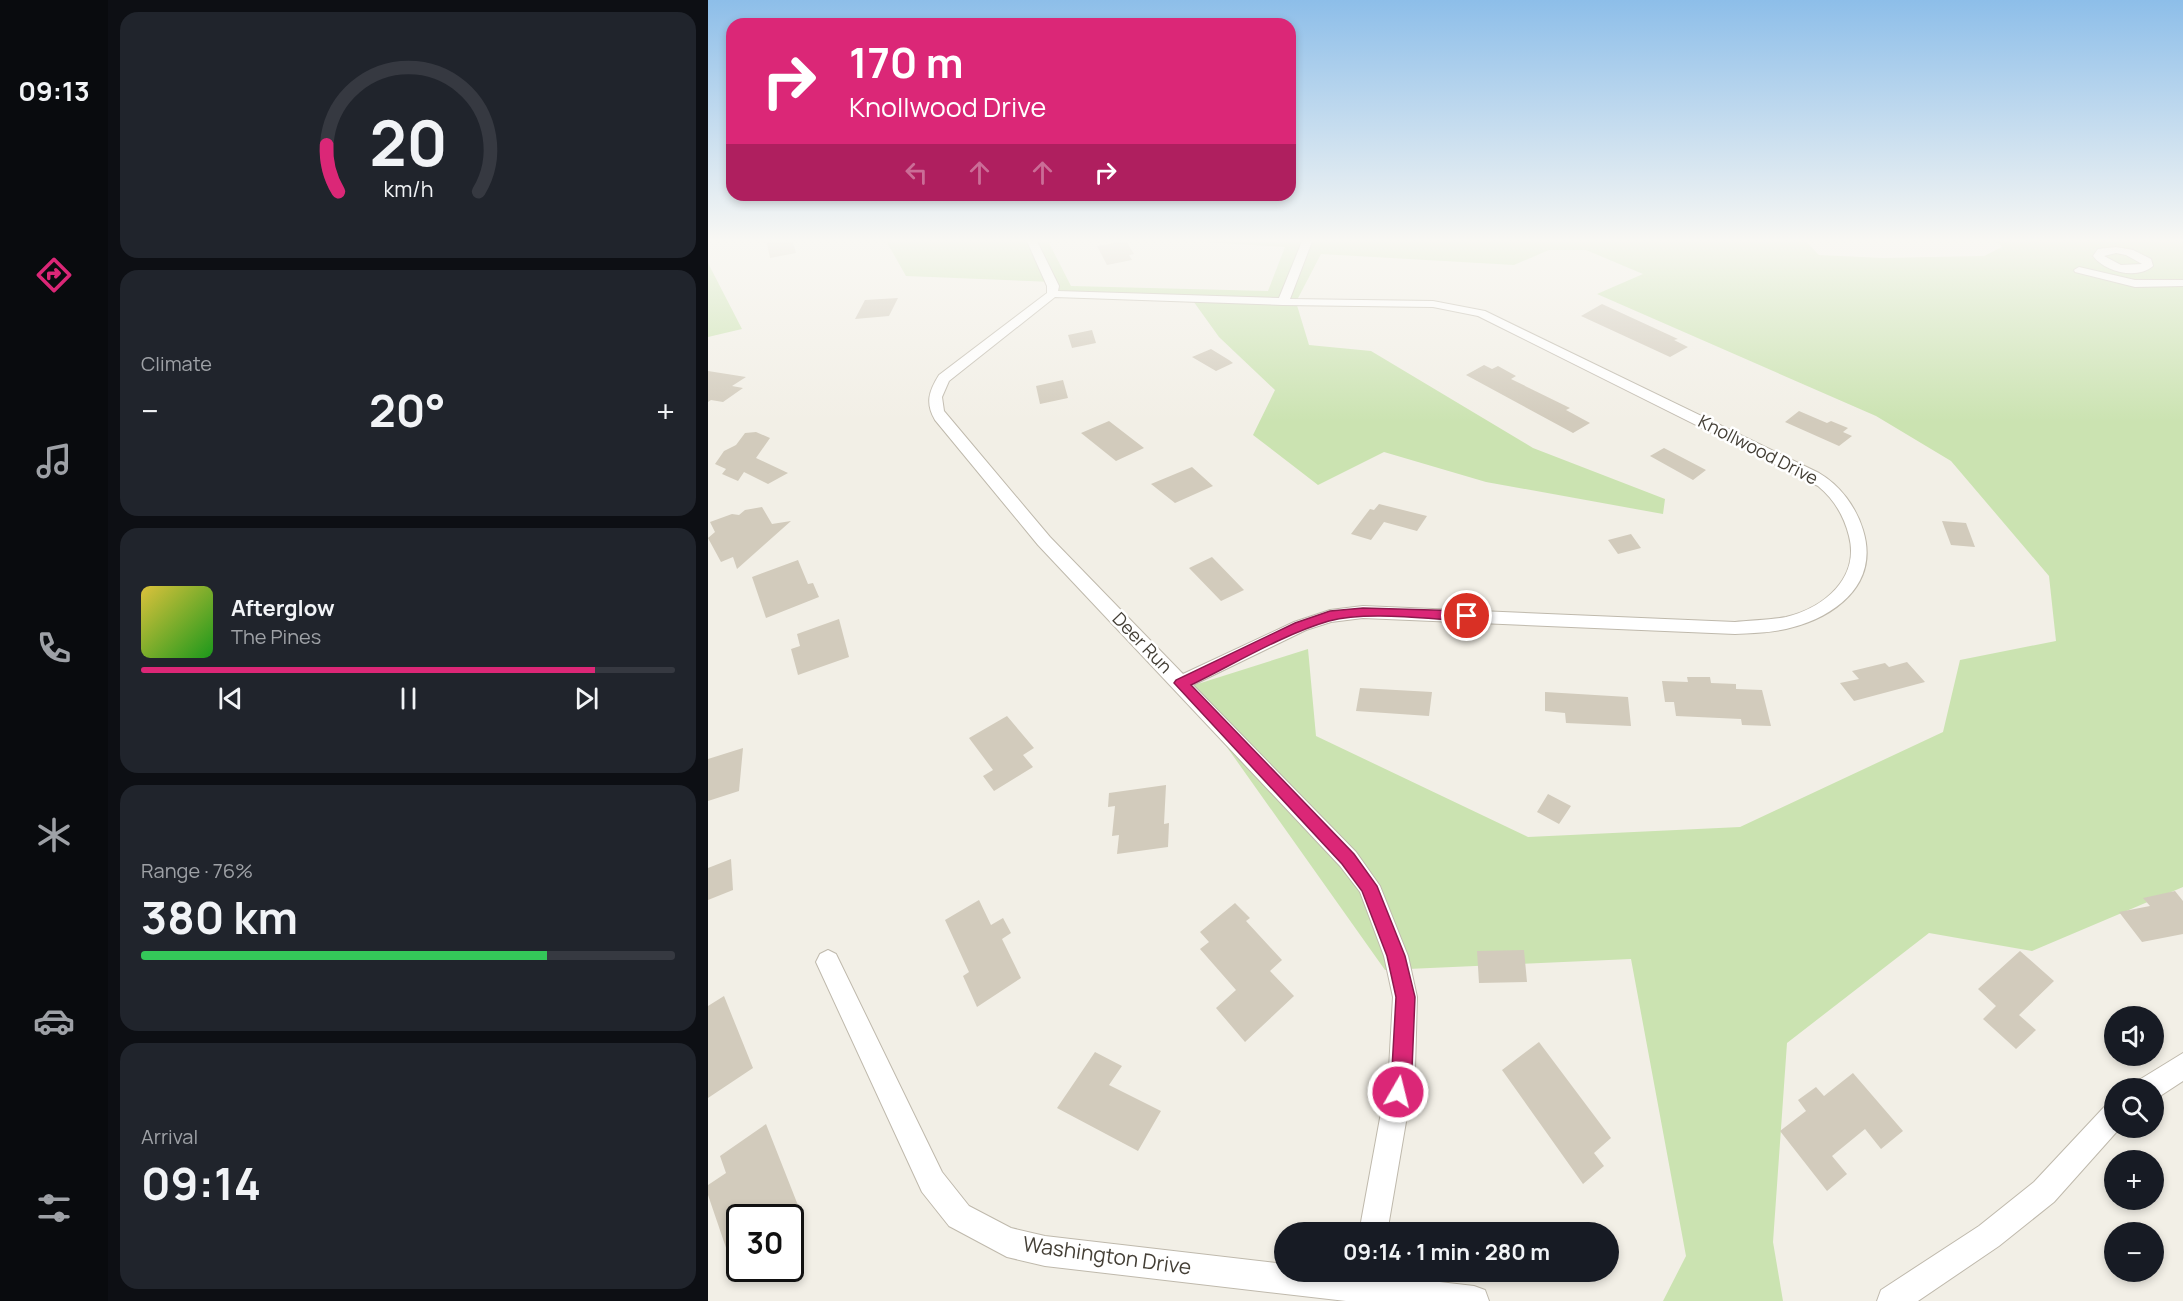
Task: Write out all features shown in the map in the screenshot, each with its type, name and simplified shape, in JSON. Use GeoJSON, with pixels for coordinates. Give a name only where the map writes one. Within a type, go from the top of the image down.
{"type":"FeatureCollection","features":[{"type":"Feature","properties":{"kind":"street","name":"Deer Run"},"geometry":{"type":"LineString","coordinates":[[1045,300],[944,378],[935,390],[934,405],[940,417],[1044,541],[1348,859],[1369,886],[1396,956],[1405,997],[1402,1069],[1375,1222]]}},
{"type":"Feature","properties":{"kind":"street","name":"Knollwood Drive"},"geometry":{"type":"LineString","coordinates":[[1181,683],[1300,626],[1330,616],[1363,612],[1735,628],[1776,625],[1813,613],[1840,595],[1857,574],[1859,550],[1855,529],[1844,502],[1826,484],[1497,320],[1470,310],[1433,304],[1216,300]]}},
{"type":"Feature","properties":{"kind":"street","name":"Washington Drive"},"geometry":{"type":"LineString","coordinates":[[828,962],[932,1182],[959,1216],[1007,1242],[1045,1251],[1474,1301]]}},
{"type":"Feature","properties":{"kind":"street"},"geometry":{"type":"LineString","coordinates":[[2164,1078],[2183,1066]]}},
{"type":"Feature","properties":{"kind":"street"},"geometry":{"type":"LineString","coordinates":[[1892,1301],[1989,1236],[2044,1192],[2104,1126]]}},
{"type":"Feature","properties":{"kind":"green space"},"geometry":{"type":"Polygon","coordinates":[[[708,300],[727,300],[742,329],[708,337],[708,300]]]}},
{"type":"Feature","properties":{"kind":"green space"},"geometry":{"type":"Polygon","coordinates":[[[1192,300],[1297,300],[1309,345],[1371,351],[1533,448],[1665,499],[1663,514],[1486,482],[1384,452],[1318,485],[1253,435],[1275,390],[1219,337],[1192,300]]]}},
{"type":"Feature","properties":{"kind":"green space"},"geometry":{"type":"Polygon","coordinates":[[[1610,300],[2183,300],[2183,887],[2032,951],[1929,933],[1787,1043],[1773,1242],[1783,1301],[1663,1301],[1686,1256],[1631,959],[1385,970],[1185,688],[1308,649],[1316,736],[1528,837],[1740,827],[1943,732],[1960,660],[2056,641],[2049,576],[1951,461],[1876,416],[1610,300]]]}},
{"type":"Feature","properties":{"kind":"building"},"geometry":{"type":"Polygon","coordinates":[[[865,300],[897,300],[889,316],[855,319],[865,300]]]}},
{"type":"Feature","properties":{"kind":"building"},"geometry":{"type":"Polygon","coordinates":[[[1602,304],[1678,339],[1674,340],[1688,347],[1670,357],[1581,316],[1602,304]]]}},
{"type":"Feature","properties":{"kind":"building"},"geometry":{"type":"Polygon","coordinates":[[[1092,330],[1096,343],[1072,348],[1068,335],[1092,330]]]}},
{"type":"Feature","properties":{"kind":"building"},"geometry":{"type":"Polygon","coordinates":[[[1211,349],[1233,363],[1216,371],[1192,357],[1211,349]]]}},
{"type":"Feature","properties":{"kind":"building"},"geometry":{"type":"Polygon","coordinates":[[[1484,365],[1492,369],[1498,366],[1516,376],[1511,379],[1570,408],[1566,410],[1590,423],[1573,433],[1466,375],[1484,365]]]}},
{"type":"Feature","properties":{"kind":"building"},"geometry":{"type":"Polygon","coordinates":[[[708,371],[746,377],[732,386],[743,388],[723,402],[711,400],[708,402],[708,371]]]}},
{"type":"Feature","properties":{"kind":"building"},"geometry":{"type":"Polygon","coordinates":[[[1063,380],[1068,398],[1040,404],[1036,386],[1063,380]]]}},
{"type":"Feature","properties":{"kind":"building"},"geometry":{"type":"Polygon","coordinates":[[[1799,411],[1827,423],[1831,421],[1848,428],[1843,432],[1852,436],[1839,446],[1785,422],[1799,411]]]}},
{"type":"Feature","properties":{"kind":"building"},"geometry":{"type":"Polygon","coordinates":[[[1109,421],[1144,448],[1116,461],[1081,433],[1109,421]]]}},
{"type":"Feature","properties":{"kind":"building"},"geometry":{"type":"Polygon","coordinates":[[[756,432],[770,438],[756,458],[788,473],[768,484],[744,472],[738,481],[722,474],[726,469],[715,464],[724,451],[736,445],[745,433],[756,432]]]}},
{"type":"Feature","properties":{"kind":"building"},"geometry":{"type":"Polygon","coordinates":[[[1664,448],[1706,470],[1693,480],[1650,456],[1664,448]]]}},
{"type":"Feature","properties":{"kind":"building"},"geometry":{"type":"Polygon","coordinates":[[[1192,467],[1213,486],[1175,503],[1151,484],[1192,467]]]}},
{"type":"Feature","properties":{"kind":"building"},"geometry":{"type":"Polygon","coordinates":[[[1379,504],[1427,516],[1417,531],[1384,522],[1371,540],[1351,534],[1370,509],[1374,510],[1379,504]]]}},
{"type":"Feature","properties":{"kind":"building"},"geometry":{"type":"Polygon","coordinates":[[[762,507],[772,524],[791,521],[737,569],[733,557],[721,562],[708,538],[715,532],[710,522],[732,514],[739,515],[745,510],[762,507]]]}},
{"type":"Feature","properties":{"kind":"building"},"geometry":{"type":"Polygon","coordinates":[[[1942,521],[1966,523],[1975,547],[1951,545],[1942,521]]]}},
{"type":"Feature","properties":{"kind":"building"},"geometry":{"type":"Polygon","coordinates":[[[1631,534],[1641,548],[1618,554],[1608,540],[1631,534]]]}},
{"type":"Feature","properties":{"kind":"building"},"geometry":{"type":"Polygon","coordinates":[[[1212,557],[1244,590],[1221,601],[1189,568],[1212,557]]]}},
{"type":"Feature","properties":{"kind":"building"},"geometry":{"type":"Polygon","coordinates":[[[798,560],[808,584],[813,583],[819,597],[766,618],[752,577],[798,560]]]}},
{"type":"Feature","properties":{"kind":"building"},"geometry":{"type":"Polygon","coordinates":[[[839,619],[849,657],[798,675],[791,649],[800,646],[797,634],[839,619]]]}},
{"type":"Feature","properties":{"kind":"building"},"geometry":{"type":"Polygon","coordinates":[[[1907,662],[1925,682],[1854,701],[1840,683],[1859,679],[1852,671],[1885,663],[1889,667],[1907,662]]]}},
{"type":"Feature","properties":{"kind":"building"},"geometry":{"type":"Polygon","coordinates":[[[1687,677],[1710,677],[1711,683],[1736,684],[1736,689],[1762,690],[1771,726],[1742,725],[1741,719],[1676,716],[1674,702],[1665,702],[1662,681],[1688,682],[1687,677]]]}},
{"type":"Feature","properties":{"kind":"building"},"geometry":{"type":"Polygon","coordinates":[[[1360,688],[1432,692],[1429,716],[1356,711],[1360,688]]]}},
{"type":"Feature","properties":{"kind":"building"},"geometry":{"type":"Polygon","coordinates":[[[1545,692],[1628,697],[1631,726],[1566,723],[1565,713],[1545,711],[1545,692]]]}},
{"type":"Feature","properties":{"kind":"building"},"geometry":{"type":"Polygon","coordinates":[[[1007,716],[1034,748],[1023,755],[1033,767],[994,791],[983,776],[993,770],[969,738],[1007,716]]]}},
{"type":"Feature","properties":{"kind":"building"},"geometry":{"type":"Polygon","coordinates":[[[743,748],[739,791],[708,801],[708,759],[743,748]]]}},
{"type":"Feature","properties":{"kind":"building"},"geometry":{"type":"Polygon","coordinates":[[[1166,785],[1164,824],[1169,823],[1168,847],[1117,854],[1119,835],[1112,836],[1115,806],[1108,807],[1109,793],[1166,785]]]}},
{"type":"Feature","properties":{"kind":"building"},"geometry":{"type":"Polygon","coordinates":[[[1548,794],[1571,806],[1559,824],[1537,812],[1548,794]]]}},
{"type":"Feature","properties":{"kind":"building"},"geometry":{"type":"Polygon","coordinates":[[[731,859],[733,890],[708,900],[708,868],[731,859]]]}},
{"type":"Feature","properties":{"kind":"building"},"geometry":{"type":"Polygon","coordinates":[[[2175,891],[2183,901],[2183,934],[2142,942],[2119,912],[2150,906],[2143,898],[2175,891]]]}},
{"type":"Feature","properties":{"kind":"building"},"geometry":{"type":"Polygon","coordinates":[[[979,900],[991,925],[1003,918],[1011,933],[1002,939],[1021,978],[977,1007],[963,976],[969,972],[945,920],[979,900]]]}},
{"type":"Feature","properties":{"kind":"building"},"geometry":{"type":"Polygon","coordinates":[[[1235,903],[1250,918],[1246,921],[1282,960],[1270,971],[1294,996],[1245,1042],[1216,1008],[1236,990],[1200,949],[1209,942],[1200,932],[1235,903]]]}},
{"type":"Feature","properties":{"kind":"building"},"geometry":{"type":"Polygon","coordinates":[[[1524,950],[1527,982],[1479,983],[1477,951],[1524,950]]]}},
{"type":"Feature","properties":{"kind":"building"},"geometry":{"type":"Polygon","coordinates":[[[2020,951],[2054,981],[2019,1015],[2036,1030],[2016,1049],[1983,1019],[1996,1006],[1978,989],[2020,951]]]}},
{"type":"Feature","properties":{"kind":"building"},"geometry":{"type":"Polygon","coordinates":[[[724,996],[753,1068],[708,1098],[708,1006],[724,996]]]}},
{"type":"Feature","properties":{"kind":"building"},"geometry":{"type":"Polygon","coordinates":[[[1539,1042],[1611,1138],[1594,1153],[1604,1166],[1583,1184],[1502,1070],[1539,1042]]]}},
{"type":"Feature","properties":{"kind":"building"},"geometry":{"type":"Polygon","coordinates":[[[1095,1052],[1122,1066],[1109,1085],[1161,1111],[1138,1151],[1057,1108],[1095,1052]]]}},
{"type":"Feature","properties":{"kind":"building"},"geometry":{"type":"Polygon","coordinates":[[[1853,1073],[1903,1131],[1881,1149],[1865,1129],[1832,1156],[1847,1174],[1827,1191],[1780,1131],[1806,1111],[1798,1100],[1816,1087],[1824,1096],[1853,1073]]]}},
{"type":"Feature","properties":{"kind":"building"},"geometry":{"type":"Polygon","coordinates":[[[766,1124],[797,1204],[726,1204],[726,1248],[708,1195],[708,1185],[726,1173],[720,1156],[766,1124]]]}},
{"type":"Feature","properties":{"kind":"route"},"geometry":{"type":"LineString","coordinates":[[1398,1092],[1402,1069],[1405,997],[1396,956],[1369,886],[1348,859],[1181,683],[1300,626],[1330,616],[1363,612],[1467,616]]}}]}
